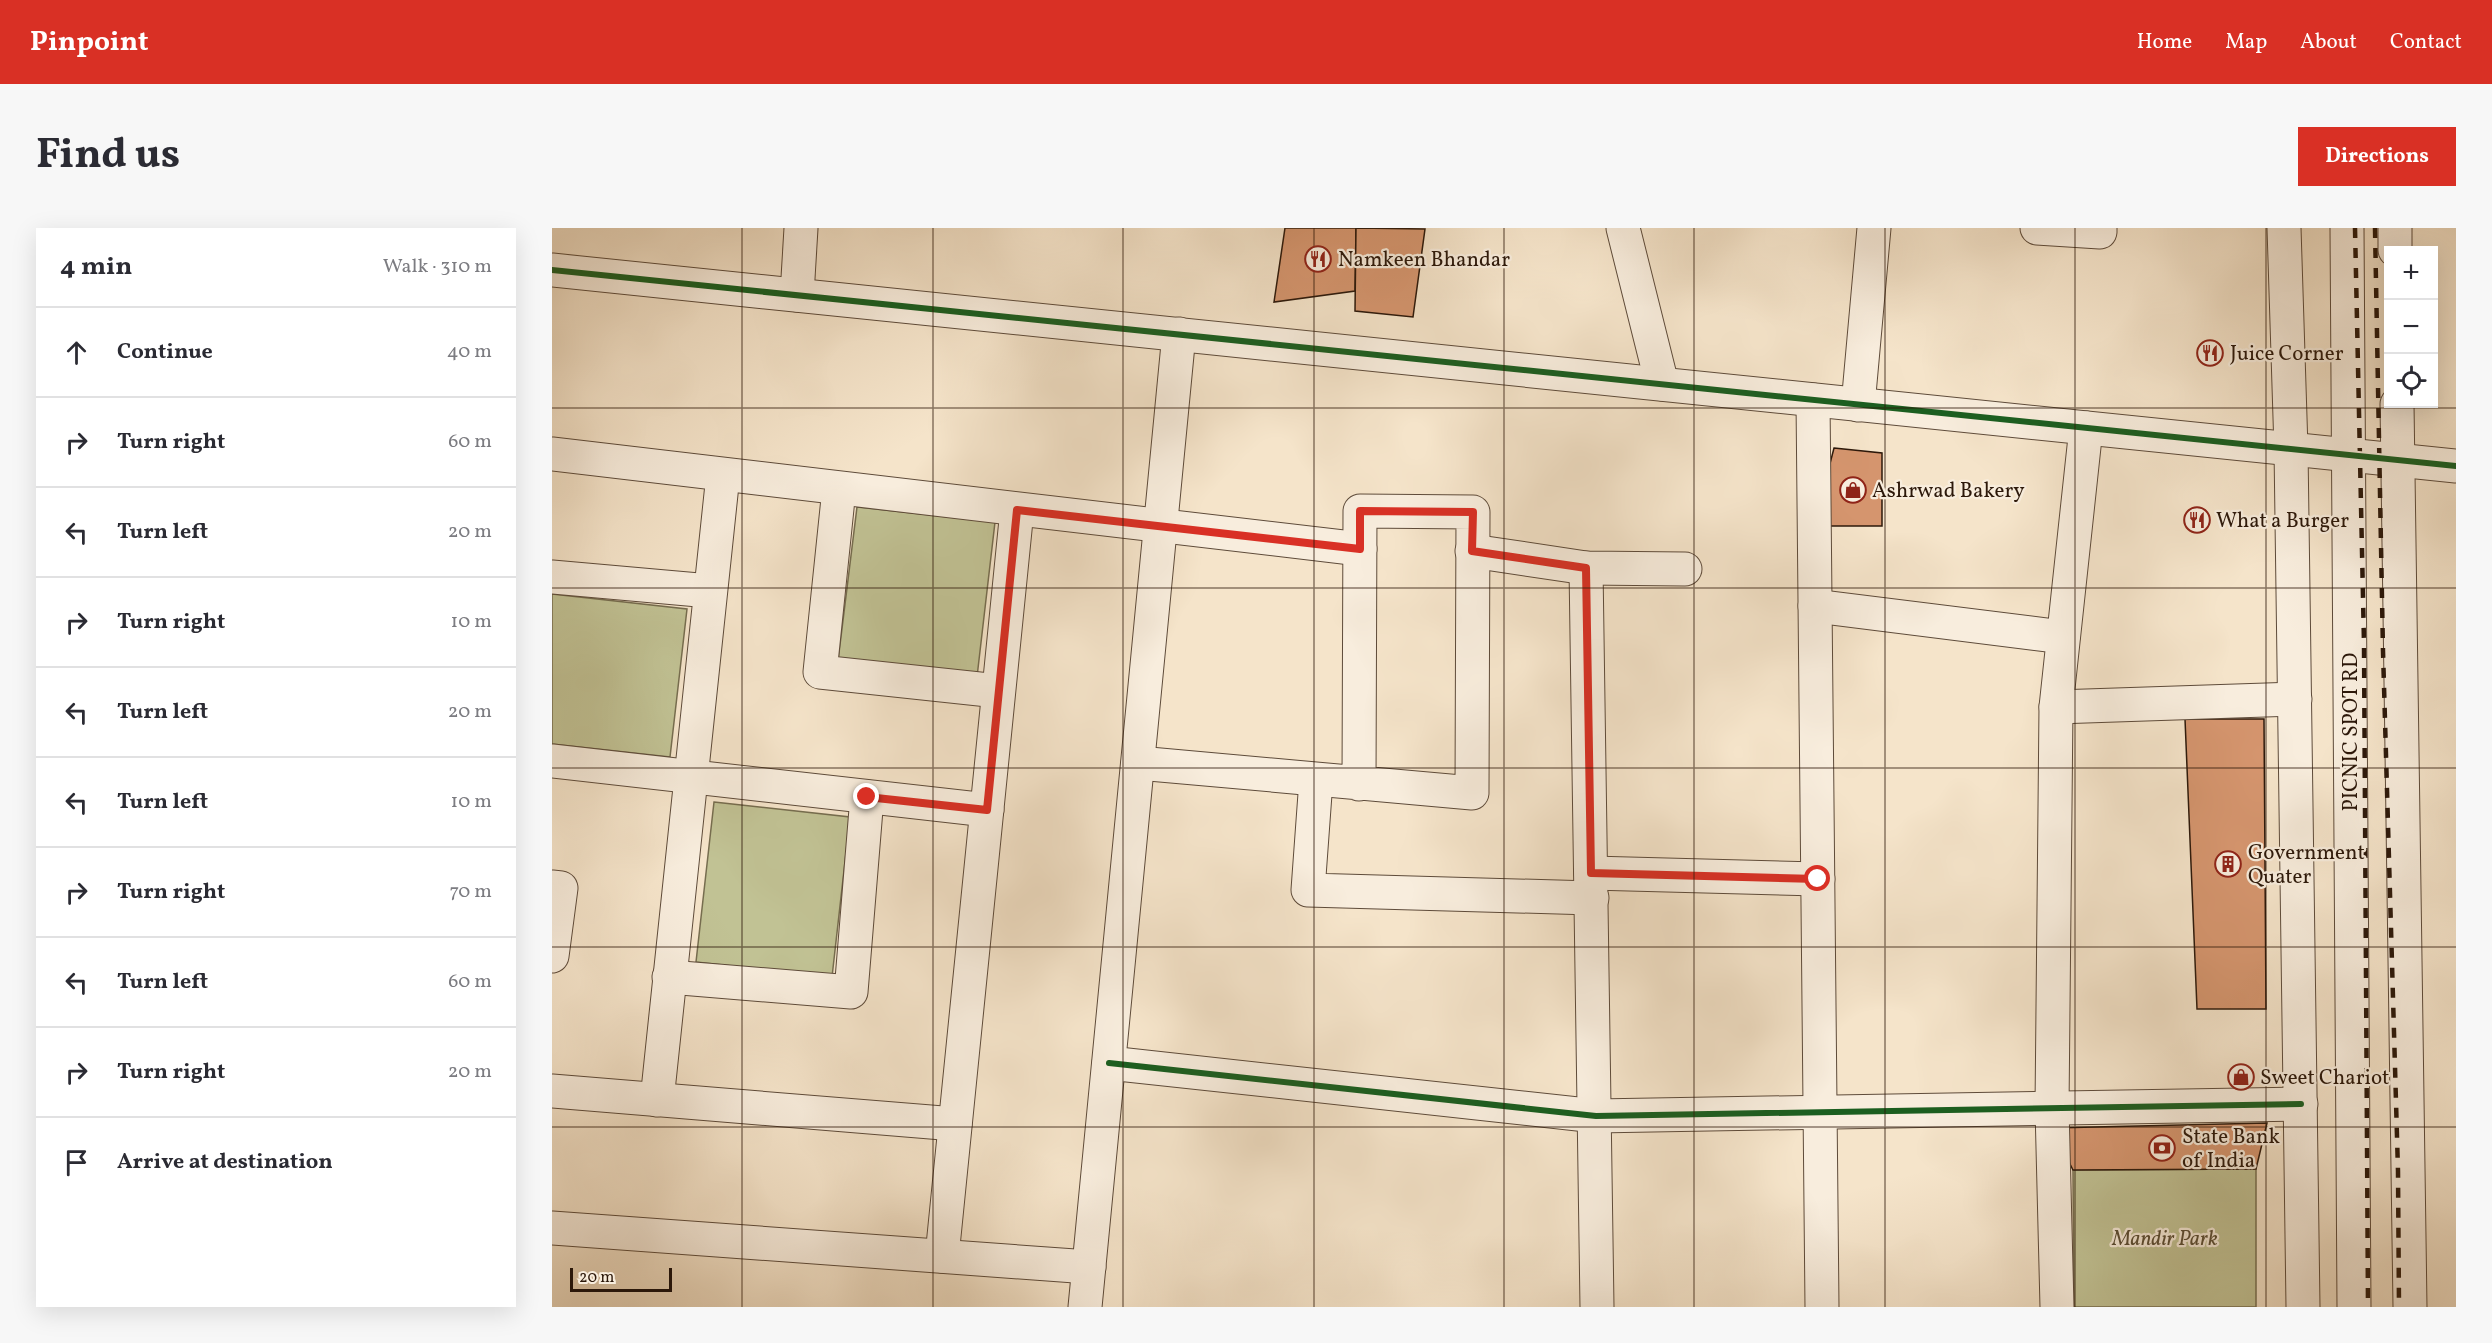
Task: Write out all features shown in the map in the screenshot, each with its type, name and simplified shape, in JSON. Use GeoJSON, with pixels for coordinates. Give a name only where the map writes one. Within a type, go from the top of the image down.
{"type":"FeatureCollection","features":[{"type":"Feature","properties":{"kind":"street"},"geometry":{"type":"LineString","coordinates":[[797,295],[801,228]]}},
{"type":"Feature","properties":{"kind":"street"},"geometry":{"type":"LineString","coordinates":[[1623,228],[1662,384]]}},
{"type":"Feature","properties":{"kind":"street"},"geometry":{"type":"LineString","coordinates":[[1858,405],[1874,228]]}},
{"type":"Feature","properties":{"kind":"street"},"geometry":{"type":"LineString","coordinates":[[2037,228],[2100,232],[2100,228]]}},
{"type":"Feature","properties":{"kind":"street"},"geometry":{"type":"LineString","coordinates":[[2284,228],[2291,449],[2303,1307]]}},
{"type":"Feature","properties":{"kind":"street","name":"PICNIC SPOT RD"},"geometry":{"type":"LineString","coordinates":[[2347,228],[2354,1307]]}},
{"type":"Feature","properties":{"kind":"street"},"geometry":{"type":"LineString","coordinates":[[2395,228],[2395,246]]}},
{"type":"Feature","properties":{"kind":"street"},"geometry":{"type":"LineString","coordinates":[[552,270],[2456,466]]}},
{"type":"Feature","properties":{"kind":"street"},"geometry":{"type":"LineString","coordinates":[[1085,1307],[1179,334]]}},
{"type":"Feature","properties":{"kind":"street"},"geometry":{"type":"LineString","coordinates":[[1813,399],[1822,1307]]}},
{"type":"Feature","properties":{"kind":"street"},"geometry":{"type":"LineString","coordinates":[[2397,408],[2410,1307]]}},
{"type":"Feature","properties":{"kind":"street"},"geometry":{"type":"LineString","coordinates":[[2057,1307],[2052,1108],[2056,706],[2086,428]]}},
{"type":"Feature","properties":{"kind":"street"},"geometry":{"type":"LineString","coordinates":[[552,454],[1360,549]]}},
{"type":"Feature","properties":{"kind":"street"},"geometry":{"type":"LineString","coordinates":[[657,1100],[723,475]]}},
{"type":"Feature","properties":{"kind":"street"},"geometry":{"type":"LineString","coordinates":[[839,489],[820,672],[998,691]]}},
{"type":"Feature","properties":{"kind":"street"},"geometry":{"type":"LineString","coordinates":[[942,1256],[1017,510]]}},
{"type":"Feature","properties":{"kind":"street"},"geometry":{"type":"LineString","coordinates":[[1138,763],[1359,784],[1472,793],[1473,512],[1360,511],[1359,784]]}},
{"type":"Feature","properties":{"kind":"street"},"geometry":{"type":"LineString","coordinates":[[1472,551],[1586,568],[1685,569]]}},
{"type":"Feature","properties":{"kind":"street"},"geometry":{"type":"LineString","coordinates":[[1586,568],[1596,1116],[1597,1307]]}},
{"type":"Feature","properties":{"kind":"street"},"geometry":{"type":"LineString","coordinates":[[552,577],[710,591]]}},
{"type":"Feature","properties":{"kind":"street"},"geometry":{"type":"LineString","coordinates":[[1815,606],[2063,638]]}},
{"type":"Feature","properties":{"kind":"street"},"geometry":{"type":"LineString","coordinates":[[2056,706],[2295,699]]}},
{"type":"Feature","properties":{"kind":"street"},"geometry":{"type":"LineString","coordinates":[[552,761],[987,810]]}},
{"type":"Feature","properties":{"kind":"street"},"geometry":{"type":"LineString","coordinates":[[1316,780],[1308,890],[1592,886],[1818,879]]}},
{"type":"Feature","properties":{"kind":"street"},"geometry":{"type":"LineString","coordinates":[[669,977],[851,992],[867,797]]}},
{"type":"Feature","properties":{"kind":"street"},"geometry":{"type":"LineString","coordinates":[[552,887],[561,888],[552,956]]}},
{"type":"Feature","properties":{"kind":"street"},"geometry":{"type":"LineString","coordinates":[[1109,1063],[1596,1116],[2301,1104]]}},
{"type":"Feature","properties":{"kind":"street"},"geometry":{"type":"LineString","coordinates":[[552,1091],[955,1124]]}},
{"type":"Feature","properties":{"kind":"street"},"geometry":{"type":"LineString","coordinates":[[552,1228],[1089,1267]]}},
{"type":"Feature","properties":{"kind":"green space"},"geometry":{"type":"Polygon","coordinates":[[[857,507],[995,522],[977,677],[838,661],[857,507]]]}},
{"type":"Feature","properties":{"kind":"green space"},"geometry":{"type":"Polygon","coordinates":[[[552,594],[687,609],[670,757],[552,744],[552,594]]]}},
{"type":"Feature","properties":{"kind":"green space"},"geometry":{"type":"Polygon","coordinates":[[[714,802],[850,817],[832,977],[696,962],[714,802]]]}},
{"type":"Feature","properties":{"kind":"green space","name":"Mandir Park"},"geometry":{"type":"Polygon","coordinates":[[[2256,1169],[2256,1307],[2074,1307],[2073,1170],[2256,1169]]]}},
{"type":"Feature","properties":{"kind":"building","name":"Namkeen Bhandar"},"geometry":{"type":"Polygon","coordinates":[[[1285,228],[1356,228],[1355,291],[1274,302],[1285,228]]]}},
{"type":"Feature","properties":{"kind":"building"},"geometry":{"type":"Polygon","coordinates":[[[1356,228],[1425,229],[1413,317],[1355,311],[1356,228]]]}},
{"type":"Feature","properties":{"kind":"building","name":"Ashrwad Bakery"},"geometry":{"type":"Polygon","coordinates":[[[1834,448],[1882,453],[1882,526],[1814,526],[1834,448]]]}},
{"type":"Feature","properties":{"kind":"building","name":"Government Quater"},"geometry":{"type":"Polygon","coordinates":[[[2185,719],[2264,719],[2266,1009],[2197,1009],[2185,719]]]}},
{"type":"Feature","properties":{"kind":"building","name":"State Bank of India"},"geometry":{"type":"Polygon","coordinates":[[[2267,1123],[2256,1169],[2073,1170],[2052,1128],[2267,1123]]]}},
{"type":"Feature","properties":{"kind":"railway"},"geometry":{"type":"LineString","coordinates":[[2355,228],[2364,643],[2368,1307]]}},
{"type":"Feature","properties":{"kind":"railway"},"geometry":{"type":"LineString","coordinates":[[2375,228],[2383,651],[2398,1171],[2399,1307]]}},
{"type":"Feature","properties":{"kind":"cycle path"},"geometry":{"type":"LineString","coordinates":[[552,270],[2456,466]]}},
{"type":"Feature","properties":{"kind":"cycle path"},"geometry":{"type":"LineString","coordinates":[[1109,1063],[1596,1116],[2301,1104]]}},
{"type":"Feature","properties":{"kind":"place","name":"Namkeen Bhandar"},"geometry":{"type":"Point","coordinates":[1318,259]}},
{"type":"Feature","properties":{"kind":"place","name":"Juice Corner"},"geometry":{"type":"Point","coordinates":[2210,353]}},
{"type":"Feature","properties":{"kind":"place","name":"Ashrwad Bakery"},"geometry":{"type":"Point","coordinates":[1853,490]}},
{"type":"Feature","properties":{"kind":"place","name":"What a Burger"},"geometry":{"type":"Point","coordinates":[2197,520]}},
{"type":"Feature","properties":{"kind":"place","name":"Government Quater"},"geometry":{"type":"Point","coordinates":[2228,864]}},
{"type":"Feature","properties":{"kind":"place","name":"Sweet Chariot"},"geometry":{"type":"Point","coordinates":[2241,1077]}},
{"type":"Feature","properties":{"kind":"place","name":"State Bank of India"},"geometry":{"type":"Point","coordinates":[2162,1148]}},
{"type":"Feature","properties":{"kind":"route"},"geometry":{"type":"LineString","coordinates":[[867,797],[987,810],[1017,510],[1360,549],[1360,511],[1473,512],[1472,551],[1586,568],[1591,873],[1818,879]]}}]}
